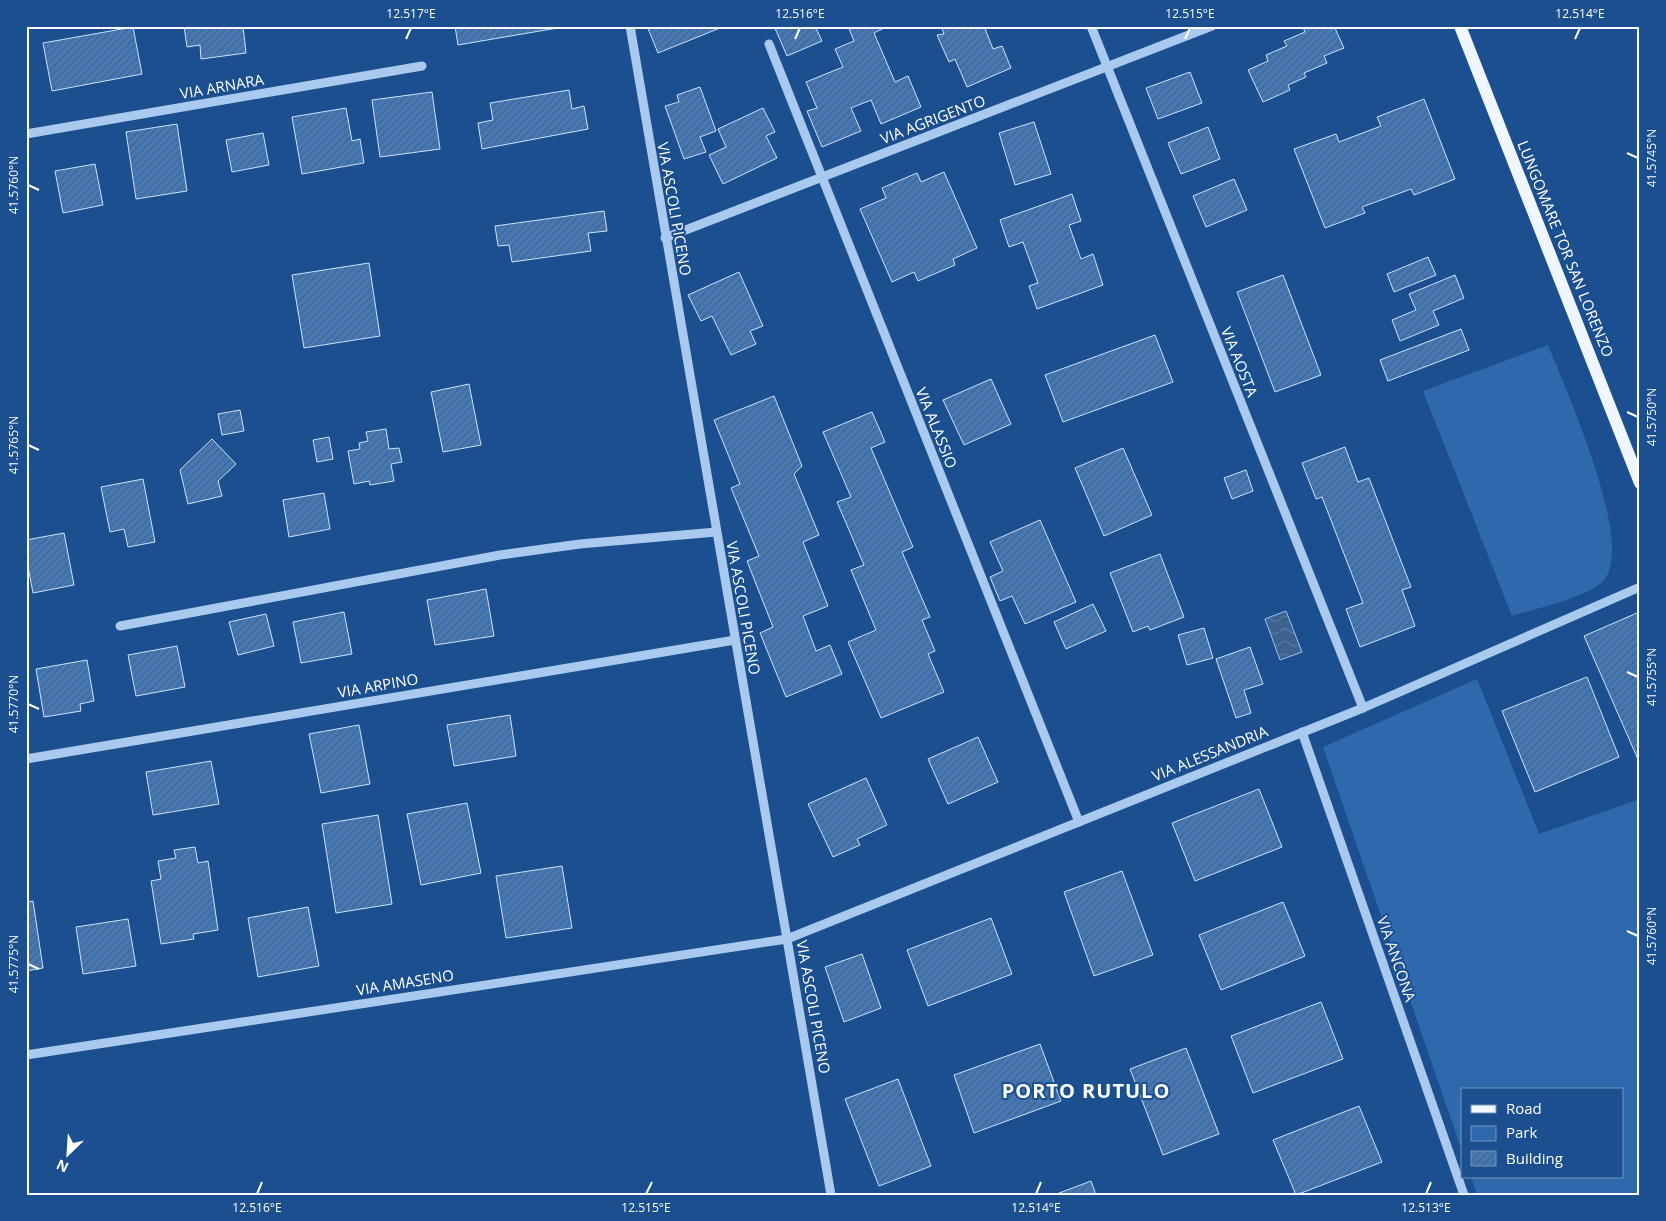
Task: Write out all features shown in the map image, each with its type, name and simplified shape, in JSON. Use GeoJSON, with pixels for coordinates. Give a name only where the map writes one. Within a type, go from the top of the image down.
{"type":"FeatureCollection","features":[{"type":"Feature","properties":{"kind":"main road","name":"LUNGOMARE TOR SAN LORENZO"},"geometry":{"type":"LineString","coordinates":[[1460,26],[1640,483]]}},
{"type":"Feature","properties":{"kind":"street","name":"VIA ASCOLI PICENO"},"geometry":{"type":"LineString","coordinates":[[630,26],[831,1195]]}},
{"type":"Feature","properties":{"kind":"street","name":"VIA AOSTA"},"geometry":{"type":"LineString","coordinates":[[1091,26],[1363,708]]}},
{"type":"Feature","properties":{"kind":"street","name":"VIA AGRIGENTO"},"geometry":{"type":"LineString","coordinates":[[665,238],[1212,26]]}},
{"type":"Feature","properties":{"kind":"street","name":"VIA ALASSIO"},"geometry":{"type":"LineString","coordinates":[[769,44],[1079,822]]}},
{"type":"Feature","properties":{"kind":"street","name":"VIA ARNARA"},"geometry":{"type":"LineString","coordinates":[[26,134],[422,66]]}},
{"type":"Feature","properties":{"kind":"street"},"geometry":{"type":"LineString","coordinates":[[120,626],[500,554],[580,544],[716,532]]}},
{"type":"Feature","properties":{"kind":"street","name":"VIA ALESSANDRIA"},"geometry":{"type":"LineString","coordinates":[[787,938],[1363,708],[1640,587]]}},
{"type":"Feature","properties":{"kind":"street","name":"VIA ARPINO"},"geometry":{"type":"LineString","coordinates":[[26,759],[735,640]]}},
{"type":"Feature","properties":{"kind":"street","name":"VIA ANCONA"},"geometry":{"type":"LineString","coordinates":[[1302,732],[1464,1195]]}},
{"type":"Feature","properties":{"kind":"street","name":"VIA AMASENO"},"geometry":{"type":"LineString","coordinates":[[26,1055],[787,938]]}},
{"type":"Feature","properties":{"kind":"green space"},"geometry":{"type":"Polygon","coordinates":[[[1548,345],[1582,430],[1606,504],[1611,538],[1611,565],[1601,583],[1583,594],[1512,616],[1423,391],[1548,345]]]}},
{"type":"Feature","properties":{"kind":"green space"},"geometry":{"type":"Polygon","coordinates":[[[1477,679],[1539,834],[1640,799],[1640,1195],[1477,1195],[1471,1178],[1624,1178],[1624,1088],[1461,1088],[1461,1148],[1323,747],[1477,679]]]}},
{"type":"Feature","properties":{"kind":"water"},"geometry":{"type":"Polygon","coordinates":[[[1286,611],[1302,652],[1280,660],[1265,619],[1286,611]]]}},
{"type":"Feature","properties":{"kind":"building"},"geometry":{"type":"Polygon","coordinates":[[[184,26],[243,26],[246,53],[201,59],[200,45],[187,47],[184,26]]]}},
{"type":"Feature","properties":{"kind":"building"},"geometry":{"type":"Polygon","coordinates":[[[455,26],[569,26],[458,45],[455,26]]]}},
{"type":"Feature","properties":{"kind":"building"},"geometry":{"type":"Polygon","coordinates":[[[647,26],[725,26],[658,53],[647,26]]]}},
{"type":"Feature","properties":{"kind":"building"},"geometry":{"type":"Polygon","coordinates":[[[774,26],[815,26],[822,41],[787,56],[774,26]]]}},
{"type":"Feature","properties":{"kind":"building"},"geometry":{"type":"Polygon","coordinates":[[[848,26],[888,26],[874,33],[895,82],[908,76],[921,107],[881,124],[871,100],[851,108],[861,131],[822,147],[807,111],[817,108],[806,82],[843,67],[835,49],[854,41],[848,26]]]}},
{"type":"Feature","properties":{"kind":"building"},"geometry":{"type":"Polygon","coordinates":[[[941,26],[984,26],[993,49],[1002,46],[1011,68],[967,87],[955,59],[949,62],[937,35],[944,34],[941,26]]]}},
{"type":"Feature","properties":{"kind":"building"},"geometry":{"type":"Polygon","coordinates":[[[1334,26],[1344,48],[1324,56],[1327,63],[1304,73],[1306,77],[1288,85],[1290,90],[1263,102],[1248,70],[1268,61],[1266,55],[1287,46],[1284,41],[1305,32],[1303,27],[1334,26]]]}},
{"type":"Feature","properties":{"kind":"building"},"geometry":{"type":"Polygon","coordinates":[[[133,27],[142,74],[52,91],[43,43],[133,27]]]}},
{"type":"Feature","properties":{"kind":"building"},"geometry":{"type":"Polygon","coordinates":[[[1190,72],[1202,103],[1158,119],[1146,88],[1190,72]]]}},
{"type":"Feature","properties":{"kind":"building"},"geometry":{"type":"Polygon","coordinates":[[[700,87],[716,131],[700,137],[706,152],[684,159],[665,106],[679,102],[677,95],[700,87]]]}},
{"type":"Feature","properties":{"kind":"building"},"geometry":{"type":"Polygon","coordinates":[[[569,90],[572,109],[584,106],[588,129],[482,149],[478,123],[493,120],[490,103],[569,90]]]}},
{"type":"Feature","properties":{"kind":"building"},"geometry":{"type":"Polygon","coordinates":[[[432,92],[440,149],[380,157],[372,100],[432,92]]]}},
{"type":"Feature","properties":{"kind":"building"},"geometry":{"type":"Polygon","coordinates":[[[1424,99],[1455,179],[1414,195],[1411,189],[1362,207],[1365,213],[1325,228],[1294,149],[1336,134],[1339,142],[1381,126],[1377,117],[1424,99]]]}},
{"type":"Feature","properties":{"kind":"building"},"geometry":{"type":"Polygon","coordinates":[[[346,108],[352,141],[360,139],[364,163],[302,174],[292,117],[346,108]]]}},
{"type":"Feature","properties":{"kind":"building"},"geometry":{"type":"Polygon","coordinates":[[[763,108],[775,132],[766,136],[777,158],[723,184],[709,155],[726,147],[718,129],[763,108]]]}},
{"type":"Feature","properties":{"kind":"building"},"geometry":{"type":"Polygon","coordinates":[[[1034,122],[1051,174],[1015,185],[999,133],[1034,122]]]}},
{"type":"Feature","properties":{"kind":"building"},"geometry":{"type":"Polygon","coordinates":[[[177,124],[187,191],[136,199],[126,132],[177,124]]]}},
{"type":"Feature","properties":{"kind":"building"},"geometry":{"type":"Polygon","coordinates":[[[1208,127],[1220,159],[1181,174],[1168,143],[1208,127]]]}},
{"type":"Feature","properties":{"kind":"building"},"geometry":{"type":"Polygon","coordinates":[[[263,133],[269,165],[232,172],[226,140],[263,133]]]}},
{"type":"Feature","properties":{"kind":"building"},"geometry":{"type":"Polygon","coordinates":[[[95,164],[103,205],[63,213],[55,171],[95,164]]]}},
{"type":"Feature","properties":{"kind":"building"},"geometry":{"type":"Polygon","coordinates":[[[944,172],[977,248],[953,259],[955,265],[918,281],[914,272],[892,282],[860,209],[886,198],[882,188],[917,173],[921,182],[944,172]]]}},
{"type":"Feature","properties":{"kind":"building"},"geometry":{"type":"Polygon","coordinates":[[[1234,179],[1247,210],[1206,227],[1193,196],[1234,179]]]}},
{"type":"Feature","properties":{"kind":"building"},"geometry":{"type":"Polygon","coordinates":[[[1072,194],[1081,221],[1069,225],[1081,259],[1093,254],[1103,285],[1037,309],[1029,286],[1038,283],[1023,242],[1009,247],[1000,220],[1072,194]]]}},
{"type":"Feature","properties":{"kind":"building"},"geometry":{"type":"Polygon","coordinates":[[[604,211],[607,231],[588,233],[591,251],[512,262],[509,245],[498,246],[495,226],[604,211]]]}},
{"type":"Feature","properties":{"kind":"building"},"geometry":{"type":"Polygon","coordinates":[[[1428,257],[1436,275],[1394,292],[1387,274],[1428,257]]]}},
{"type":"Feature","properties":{"kind":"building"},"geometry":{"type":"Polygon","coordinates":[[[369,263],[380,336],[304,348],[292,275],[369,263]]]}},
{"type":"Feature","properties":{"kind":"building"},"geometry":{"type":"Polygon","coordinates":[[[739,272],[763,326],[750,331],[756,344],[731,355],[712,316],[701,321],[688,295],[739,272]]]}},
{"type":"Feature","properties":{"kind":"building"},"geometry":{"type":"Polygon","coordinates":[[[1283,275],[1321,375],[1275,392],[1237,292],[1283,275]]]}},
{"type":"Feature","properties":{"kind":"building"},"geometry":{"type":"Polygon","coordinates":[[[1455,275],[1464,298],[1433,311],[1439,325],[1400,341],[1392,320],[1416,310],[1409,294],[1455,275]]]}},
{"type":"Feature","properties":{"kind":"building"},"geometry":{"type":"Polygon","coordinates":[[[1461,329],[1469,350],[1388,381],[1380,360],[1461,329]]]}},
{"type":"Feature","properties":{"kind":"building"},"geometry":{"type":"Polygon","coordinates":[[[1155,335],[1173,382],[1063,422],[1045,375],[1155,335]]]}},
{"type":"Feature","properties":{"kind":"building"},"geometry":{"type":"Polygon","coordinates":[[[991,379],[1011,424],[964,445],[943,400],[991,379]]]}},
{"type":"Feature","properties":{"kind":"building"},"geometry":{"type":"Polygon","coordinates":[[[469,384],[481,445],[443,452],[431,392],[469,384]]]}},
{"type":"Feature","properties":{"kind":"building"},"geometry":{"type":"Polygon","coordinates":[[[774,396],[802,466],[794,474],[819,535],[803,542],[828,606],[803,616],[816,651],[830,645],[842,674],[786,697],[760,633],[773,627],[747,561],[759,556],[731,488],[740,484],[714,420],[774,396]]]}},
{"type":"Feature","properties":{"kind":"building"},"geometry":{"type":"Polygon","coordinates":[[[240,410],[244,431],[222,435],[218,414],[240,410]]]}},
{"type":"Feature","properties":{"kind":"building"},"geometry":{"type":"Polygon","coordinates":[[[872,412],[885,442],[871,448],[913,547],[902,552],[930,617],[922,620],[935,651],[928,654],[944,692],[881,718],[848,642],[876,630],[851,570],[864,565],[837,502],[851,497],[823,432],[872,412]]]}},
{"type":"Feature","properties":{"kind":"building"},"geometry":{"type":"Polygon","coordinates":[[[386,429],[389,449],[399,448],[402,462],[391,464],[394,481],[370,485],[369,481],[354,484],[348,451],[360,449],[359,443],[368,441],[366,432],[386,429]]]}},
{"type":"Feature","properties":{"kind":"building"},"geometry":{"type":"Polygon","coordinates":[[[329,437],[333,459],[317,462],[313,440],[329,437]]]}},
{"type":"Feature","properties":{"kind":"building"},"geometry":{"type":"Polygon","coordinates":[[[212,439],[236,464],[218,481],[222,496],[188,504],[180,470],[212,439]]]}},
{"type":"Feature","properties":{"kind":"building"},"geometry":{"type":"Polygon","coordinates":[[[1345,447],[1358,482],[1369,478],[1411,587],[1402,590],[1415,626],[1360,647],[1346,609],[1363,603],[1322,497],[1316,499],[1302,463],[1345,447]]]}},
{"type":"Feature","properties":{"kind":"building"},"geometry":{"type":"Polygon","coordinates":[[[1123,448],[1152,515],[1104,536],[1075,468],[1123,448]]]}},
{"type":"Feature","properties":{"kind":"building"},"geometry":{"type":"Polygon","coordinates":[[[1246,470],[1253,491],[1232,499],[1224,478],[1246,470]]]}},
{"type":"Feature","properties":{"kind":"building"},"geometry":{"type":"Polygon","coordinates":[[[143,479],[155,542],[128,547],[124,529],[110,532],[101,487],[143,479]]]}},
{"type":"Feature","properties":{"kind":"building"},"geometry":{"type":"Polygon","coordinates":[[[324,493],[330,529],[289,537],[283,500],[324,493]]]}},
{"type":"Feature","properties":{"kind":"building"},"geometry":{"type":"Polygon","coordinates":[[[1040,520],[1076,602],[1025,624],[1012,596],[1000,601],[990,577],[1003,571],[990,542],[1040,520]]]}},
{"type":"Feature","properties":{"kind":"building"},"geometry":{"type":"Polygon","coordinates":[[[64,533],[74,585],[33,593],[26,556],[26,540],[64,533]]]}},
{"type":"Feature","properties":{"kind":"building"},"geometry":{"type":"Polygon","coordinates":[[[1160,554],[1184,617],[1150,630],[1148,626],[1133,632],[1110,573],[1160,554]]]}},
{"type":"Feature","properties":{"kind":"building"},"geometry":{"type":"Polygon","coordinates":[[[486,589],[494,636],[435,645],[427,600],[486,589]]]}},
{"type":"Feature","properties":{"kind":"building"},"geometry":{"type":"Polygon","coordinates":[[[1093,604],[1106,631],[1066,649],[1054,622],[1093,604]]]}},
{"type":"Feature","properties":{"kind":"building"},"geometry":{"type":"Polygon","coordinates":[[[344,612],[352,654],[301,663],[293,622],[344,612]]]}},
{"type":"Feature","properties":{"kind":"building"},"geometry":{"type":"Polygon","coordinates":[[[1637,613],[1640,620],[1640,764],[1584,636],[1637,613]]]}},
{"type":"Feature","properties":{"kind":"building"},"geometry":{"type":"Polygon","coordinates":[[[266,614],[274,646],[238,655],[229,622],[266,614]]]}},
{"type":"Feature","properties":{"kind":"building"},"geometry":{"type":"Polygon","coordinates":[[[1204,628],[1213,658],[1187,665],[1178,635],[1204,628]]]}},
{"type":"Feature","properties":{"kind":"building"},"geometry":{"type":"Polygon","coordinates":[[[177,646],[185,687],[136,696],[128,655],[177,646]]]}},
{"type":"Feature","properties":{"kind":"building"},"geometry":{"type":"Polygon","coordinates":[[[1250,647],[1263,684],[1244,690],[1251,713],[1236,718],[1216,659],[1250,647]]]}},
{"type":"Feature","properties":{"kind":"building"},"geometry":{"type":"Polygon","coordinates":[[[87,660],[94,701],[80,704],[81,711],[44,717],[36,669],[87,660]]]}},
{"type":"Feature","properties":{"kind":"building"},"geometry":{"type":"Polygon","coordinates":[[[1587,677],[1619,757],[1535,792],[1502,711],[1587,677]]]}},
{"type":"Feature","properties":{"kind":"building"},"geometry":{"type":"Polygon","coordinates":[[[510,715],[516,756],[454,766],[447,725],[510,715]]]}},
{"type":"Feature","properties":{"kind":"building"},"geometry":{"type":"Polygon","coordinates":[[[359,725],[370,784],[321,793],[309,734],[359,725]]]}},
{"type":"Feature","properties":{"kind":"building"},"geometry":{"type":"Polygon","coordinates":[[[978,737],[998,782],[948,804],[928,759],[978,737]]]}},
{"type":"Feature","properties":{"kind":"building"},"geometry":{"type":"Polygon","coordinates":[[[211,761],[219,804],[153,815],[146,772],[211,761]]]}},
{"type":"Feature","properties":{"kind":"building"},"geometry":{"type":"Polygon","coordinates":[[[866,778],[887,825],[857,839],[860,845],[833,857],[808,804],[866,778]]]}},
{"type":"Feature","properties":{"kind":"building"},"geometry":{"type":"Polygon","coordinates":[[[1259,789],[1282,847],[1195,881],[1172,823],[1259,789]]]}},
{"type":"Feature","properties":{"kind":"building"},"geometry":{"type":"Polygon","coordinates":[[[467,803],[481,873],[421,885],[407,814],[467,803]]]}},
{"type":"Feature","properties":{"kind":"building"},"geometry":{"type":"Polygon","coordinates":[[[378,815],[392,904],[336,913],[322,824],[378,815]]]}},
{"type":"Feature","properties":{"kind":"building"},"geometry":{"type":"Polygon","coordinates":[[[195,847],[198,863],[208,861],[218,930],[193,934],[194,939],[161,944],[151,881],[161,879],[158,861],[176,858],[174,850],[195,847]]]}},
{"type":"Feature","properties":{"kind":"building"},"geometry":{"type":"Polygon","coordinates":[[[562,866],[572,928],[506,938],[496,876],[562,866]]]}},
{"type":"Feature","properties":{"kind":"building"},"geometry":{"type":"Polygon","coordinates":[[[1122,871],[1153,955],[1094,976],[1064,892],[1122,871]]]}},
{"type":"Feature","properties":{"kind":"building"},"geometry":{"type":"Polygon","coordinates":[[[33,901],[43,968],[26,971],[26,902],[33,901]]]}},
{"type":"Feature","properties":{"kind":"building"},"geometry":{"type":"Polygon","coordinates":[[[1283,902],[1305,956],[1221,990],[1199,935],[1283,902]]]}},
{"type":"Feature","properties":{"kind":"building"},"geometry":{"type":"Polygon","coordinates":[[[308,907],[319,966],[258,977],[248,918],[308,907]]]}},
{"type":"Feature","properties":{"kind":"building"},"geometry":{"type":"Polygon","coordinates":[[[991,918],[1012,974],[928,1006],[907,950],[991,918]]]}},
{"type":"Feature","properties":{"kind":"building"},"geometry":{"type":"Polygon","coordinates":[[[128,919],[136,966],[83,974],[76,927],[128,919]]]}},
{"type":"Feature","properties":{"kind":"building"},"geometry":{"type":"Polygon","coordinates":[[[862,954],[881,1008],[844,1022],[825,967],[862,954]]]}},
{"type":"Feature","properties":{"kind":"building"},"geometry":{"type":"Polygon","coordinates":[[[1321,1002],[1343,1059],[1253,1093],[1231,1036],[1321,1002]]]}},
{"type":"Feature","properties":{"kind":"building"},"geometry":{"type":"Polygon","coordinates":[[[1040,1044],[1061,1101],[974,1133],[954,1075],[1040,1044]]]}},
{"type":"Feature","properties":{"kind":"building"},"geometry":{"type":"Polygon","coordinates":[[[1186,1048],[1219,1134],[1163,1155],[1130,1069],[1186,1048]]]}},
{"type":"Feature","properties":{"kind":"building"},"geometry":{"type":"Polygon","coordinates":[[[898,1079],[931,1166],[879,1186],[845,1099],[898,1079]]]}},
{"type":"Feature","properties":{"kind":"building"},"geometry":{"type":"Polygon","coordinates":[[[1359,1106],[1382,1162],[1296,1195],[1273,1140],[1359,1106]]]}},
{"type":"Feature","properties":{"kind":"building"},"geometry":{"type":"Polygon","coordinates":[[[1091,1181],[1096,1195],[1054,1195],[1091,1181]]]}},
{"type":"Feature","properties":{"kind":"district","name":"PORTO RUTULO"},"geometry":{"type":"Point","coordinates":[1086,1091]}}]}
